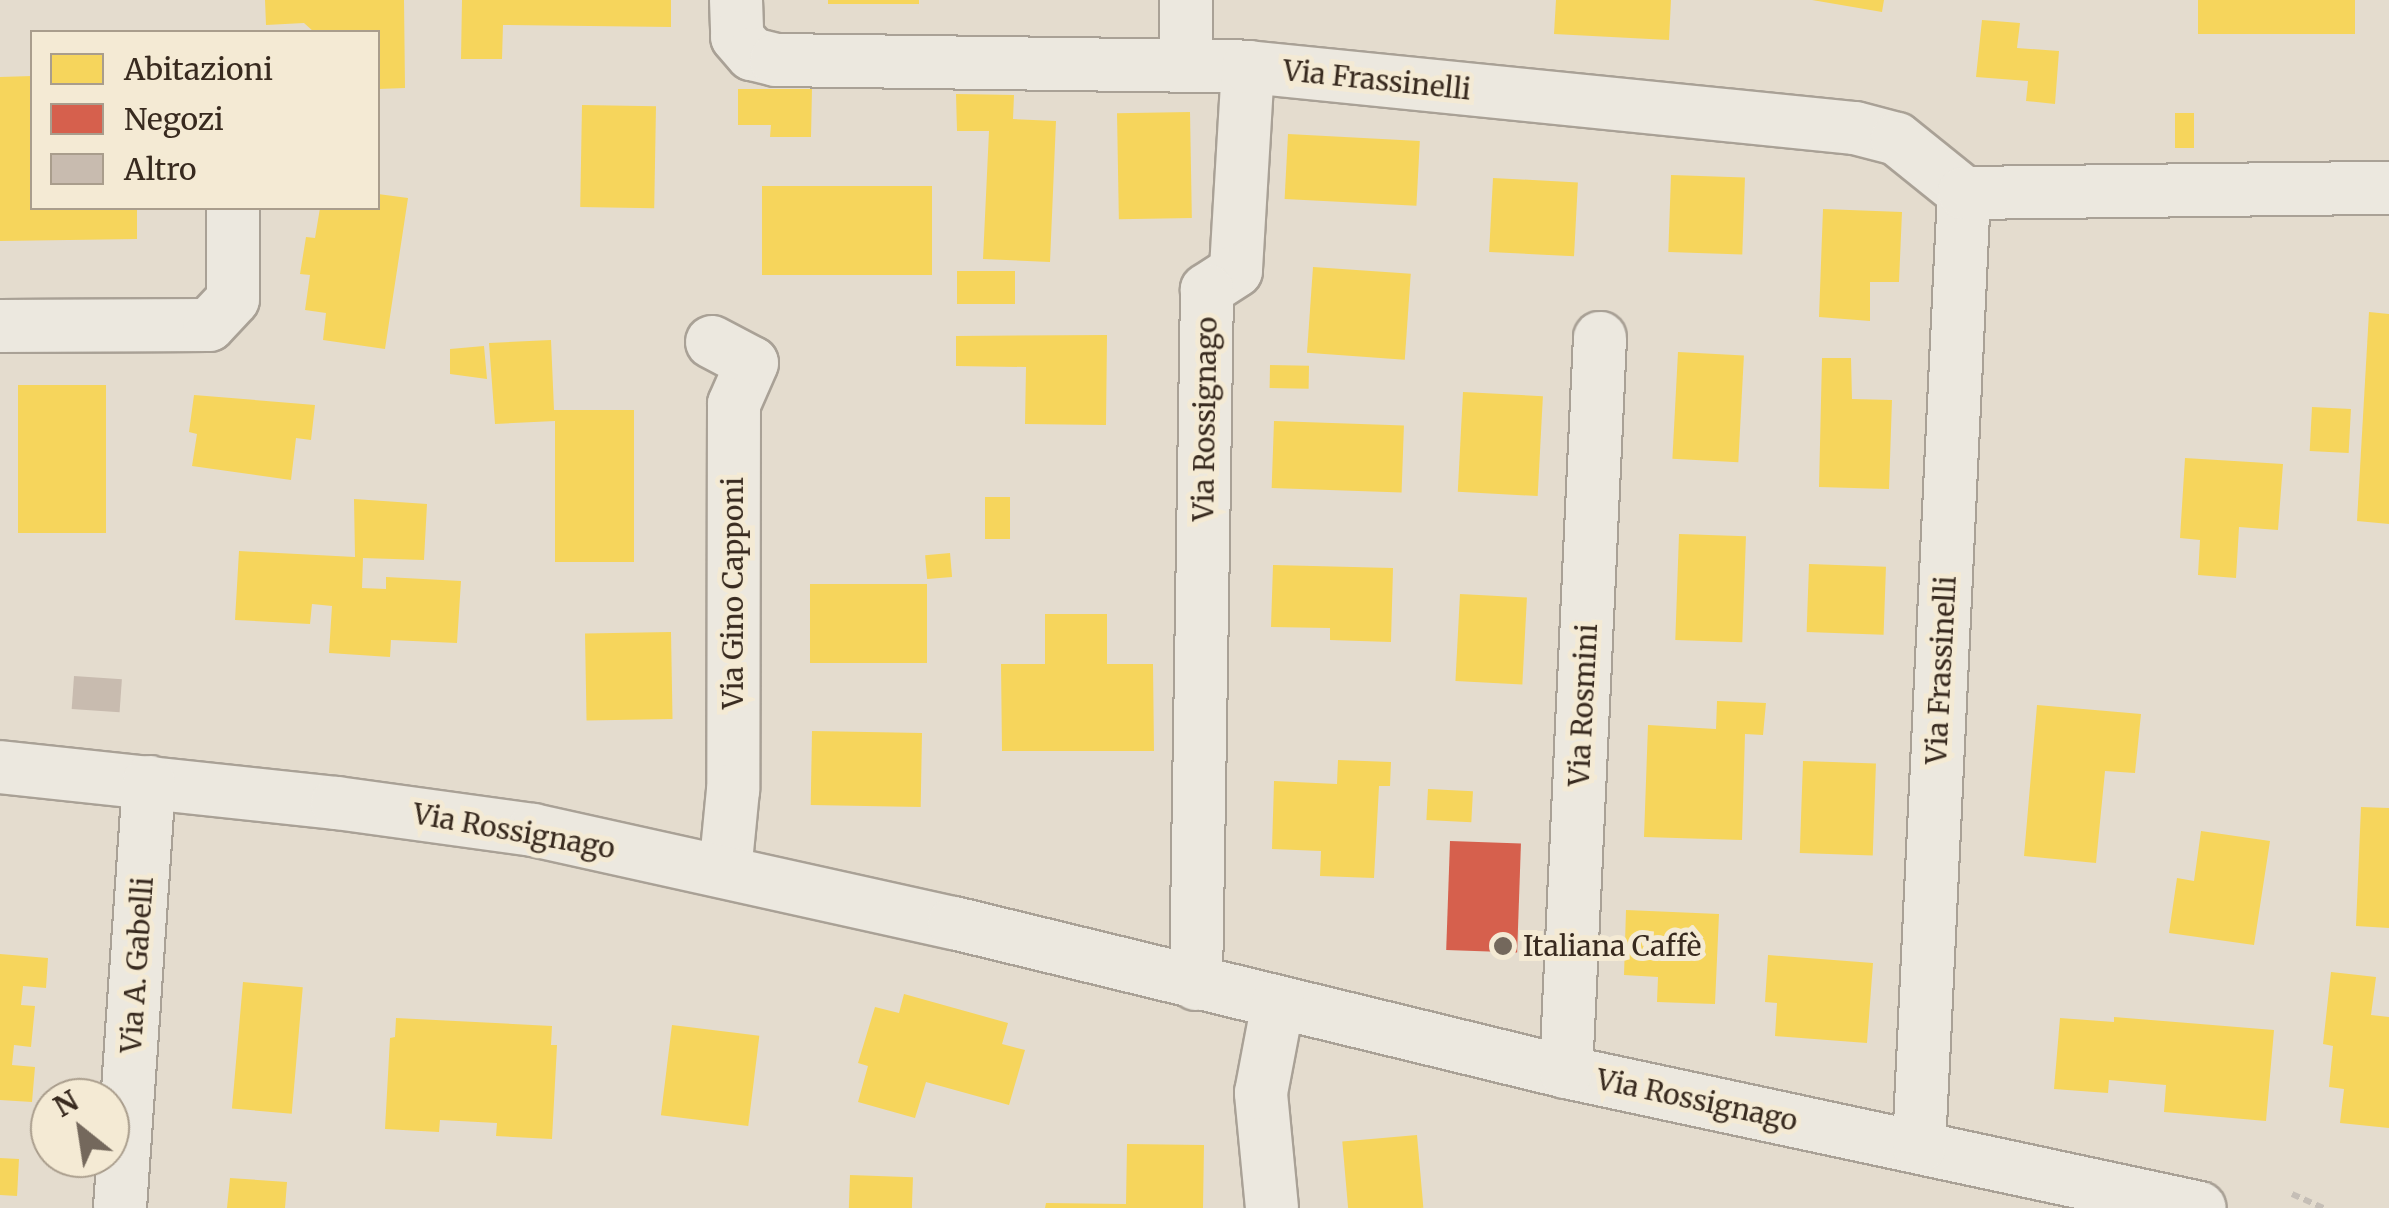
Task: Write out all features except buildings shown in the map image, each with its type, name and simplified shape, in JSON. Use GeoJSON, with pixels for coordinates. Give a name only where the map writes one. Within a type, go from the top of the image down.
{"type":"FeatureCollection","features":[{"type":"Feature","properties":{"kind":"street"},"geometry":{"type":"LineString","coordinates":[[736,0],[738,37],[752,54],[776,60],[1248,67]]}},
{"type":"Feature","properties":{"kind":"street"},"geometry":{"type":"LineString","coordinates":[[1186,0],[1186,65]]}},
{"type":"Feature","properties":{"kind":"street","name":"Via Frassinelli"},"geometry":{"type":"LineString","coordinates":[[1248,67],[1854,128],[1897,139],[1964,193],[1918,1147]]}},
{"type":"Feature","properties":{"kind":"street","name":"Via Rossignago"},"geometry":{"type":"LineString","coordinates":[[1196,984],[1206,290],[1236,271],[1248,67]]}},
{"type":"Feature","properties":{"kind":"street"},"geometry":{"type":"LineString","coordinates":[[1964,193],[2389,188]]}},
{"type":"Feature","properties":{"kind":"street"},"geometry":{"type":"LineString","coordinates":[[0,326],[209,325],[233,299],[233,210]]}},
{"type":"Feature","properties":{"kind":"street","name":"Via Rosmini"},"geometry":{"type":"LineString","coordinates":[[1566,1072],[1600,338]]}},
{"type":"Feature","properties":{"kind":"street","name":"Via Gino Capponi"},"geometry":{"type":"LineString","coordinates":[[712,342],[752,363],[734,404],[732,790],[724,871]]}},
{"type":"Feature","properties":{"kind":"street","name":"Via Rossignago"},"geometry":{"type":"LineString","coordinates":[[0,768],[149,782],[532,830],[724,871],[1566,1072],[1918,1147],[2104,1198],[2200,1208]]}},
{"type":"Feature","properties":{"kind":"street","name":"Via A. Gabelli"},"geometry":{"type":"LineString","coordinates":[[120,1208],[149,782]]}},
{"type":"Feature","properties":{"kind":"street"},"geometry":{"type":"LineString","coordinates":[[1272,1208],[1261,1093],[1278,1004]]}},
{"type":"Feature","properties":{"kind":"path"},"geometry":{"type":"LineString","coordinates":[[2292,1194],[2324,1208]]}},
{"type":"Feature","properties":{"kind":"place","name":"Italiana Caffè"},"geometry":{"type":"Point","coordinates":[1503,946]}}]}
